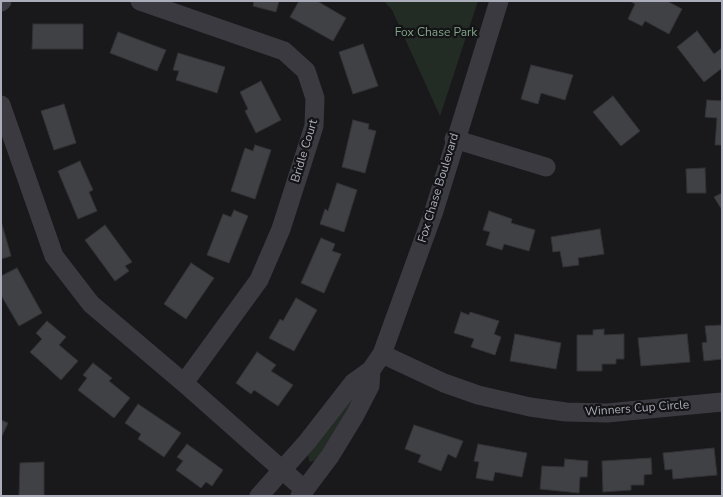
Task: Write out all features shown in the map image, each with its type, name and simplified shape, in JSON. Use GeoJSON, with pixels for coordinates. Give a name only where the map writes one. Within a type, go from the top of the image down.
{"type":"FeatureCollection","features":[{"type":"Feature","properties":{"kind":"street","name":"Bridle Court"},"geometry":{"type":"LineString","coordinates":[[140,1],[284,51],[306,72],[316,98],[314,126],[281,229],[259,280],[184,383]]}},
{"type":"Feature","properties":{"kind":"street","name":"Fox Chase Boulevard"},"geometry":{"type":"LineString","coordinates":[[259,496],[307,442],[353,383],[371,370],[382,354],[434,211],[454,139],[498,1]]}},
{"type":"Feature","properties":{"kind":"street"},"geometry":{"type":"LineString","coordinates":[[1,106],[54,256],[91,304],[184,383],[281,470],[303,493]]}},
{"type":"Feature","properties":{"kind":"street"},"geometry":{"type":"LineString","coordinates":[[454,139],[546,167]]}},
{"type":"Feature","properties":{"kind":"street","name":"Winners Cup Circle"},"geometry":{"type":"LineString","coordinates":[[382,354],[452,386],[478,395],[530,407],[566,412],[607,413],[722,402]]}},
{"type":"Feature","properties":{"kind":"street","name":"Fox Chase Boulevard"},"geometry":{"type":"LineString","coordinates":[[303,493],[330,456],[355,415],[370,386],[371,370]]}},
{"type":"Feature","properties":{"kind":"green space","name":"Fox Chase Park"},"geometry":{"type":"Polygon","coordinates":[[[384,1],[478,1],[440,116],[392,10],[384,1]]]}},
{"type":"Feature","properties":{"kind":"green space"},"geometry":{"type":"Polygon","coordinates":[[[363,384],[318,458],[312,462],[309,461],[308,455],[363,384]]]}},
{"type":"Feature","properties":{"kind":"building"},"geometry":{"type":"Polygon","coordinates":[[[254,1],[279,1],[276,12],[253,6],[254,1]]]}},
{"type":"Feature","properties":{"kind":"building"},"geometry":{"type":"Polygon","coordinates":[[[299,1],[317,1],[346,18],[333,41],[290,17],[299,1]]]}},
{"type":"Feature","properties":{"kind":"building"},"geometry":{"type":"Polygon","coordinates":[[[630,1],[667,1],[682,9],[669,34],[645,21],[642,26],[628,19],[635,4],[630,1]]]}},
{"type":"Feature","properties":{"kind":"building"},"geometry":{"type":"Polygon","coordinates":[[[33,24],[83,24],[83,49],[32,49],[33,24]]]}},
{"type":"Feature","properties":{"kind":"building"},"geometry":{"type":"Polygon","coordinates":[[[697,31],[714,54],[722,48],[722,68],[704,82],[677,47],[697,31]]]}},
{"type":"Feature","properties":{"kind":"building"},"geometry":{"type":"Polygon","coordinates":[[[118,32],[166,50],[157,71],[110,53],[118,32]]]}},
{"type":"Feature","properties":{"kind":"building"},"geometry":{"type":"Polygon","coordinates":[[[363,44],[378,86],[353,94],[339,52],[363,44]]]}},
{"type":"Feature","properties":{"kind":"building"},"geometry":{"type":"Polygon","coordinates":[[[178,53],[225,67],[217,93],[176,80],[179,71],[173,70],[178,53]]]}},
{"type":"Feature","properties":{"kind":"building"},"geometry":{"type":"Polygon","coordinates":[[[531,65],[573,75],[565,100],[541,93],[538,104],[521,99],[531,65]]]}},
{"type":"Feature","properties":{"kind":"building"},"geometry":{"type":"Polygon","coordinates":[[[261,81],[281,120],[256,133],[245,111],[248,109],[240,92],[261,81]]]}},
{"type":"Feature","properties":{"kind":"building"},"geometry":{"type":"Polygon","coordinates":[[[613,96],[640,131],[621,146],[593,112],[613,96]]]}},
{"type":"Feature","properties":{"kind":"building"},"geometry":{"type":"Polygon","coordinates":[[[707,100],[722,101],[722,145],[715,145],[717,118],[705,117],[707,100]]]}},
{"type":"Feature","properties":{"kind":"building"},"geometry":{"type":"Polygon","coordinates":[[[64,104],[76,143],[54,150],[41,111],[64,104]]]}},
{"type":"Feature","properties":{"kind":"building"},"geometry":{"type":"Polygon","coordinates":[[[353,120],[369,124],[368,129],[376,131],[365,173],[342,167],[353,120]]]}},
{"type":"Feature","properties":{"kind":"building"},"geometry":{"type":"Polygon","coordinates":[[[255,145],[271,150],[255,199],[231,191],[245,148],[253,151],[255,145]]]}},
{"type":"Feature","properties":{"kind":"building"},"geometry":{"type":"Polygon","coordinates":[[[80,161],[93,190],[89,192],[97,211],[78,219],[58,171],[80,161]]]}},
{"type":"Feature","properties":{"kind":"building"},"geometry":{"type":"Polygon","coordinates":[[[705,168],[706,193],[687,193],[686,169],[705,168]]]}},
{"type":"Feature","properties":{"kind":"building"},"geometry":{"type":"Polygon","coordinates":[[[337,183],[357,190],[344,232],[320,224],[325,209],[328,211],[337,183]]]}},
{"type":"Feature","properties":{"kind":"building"},"geometry":{"type":"Polygon","coordinates":[[[722,193],[722,210],[714,197],[722,193]]]}},
{"type":"Feature","properties":{"kind":"building"},"geometry":{"type":"Polygon","coordinates":[[[234,210],[248,216],[229,263],[207,255],[223,214],[231,217],[234,210]]]}},
{"type":"Feature","properties":{"kind":"building"},"geometry":{"type":"Polygon","coordinates":[[[489,211],[512,219],[511,223],[535,230],[529,251],[504,244],[502,250],[486,245],[490,232],[483,230],[489,211]]]}},
{"type":"Feature","properties":{"kind":"building"},"geometry":{"type":"Polygon","coordinates":[[[1,221],[11,256],[1,259],[1,221]]]}},
{"type":"Feature","properties":{"kind":"building"},"geometry":{"type":"Polygon","coordinates":[[[105,225],[132,262],[125,266],[129,271],[115,281],[85,240],[105,225]]]}},
{"type":"Feature","properties":{"kind":"building"},"geometry":{"type":"Polygon","coordinates":[[[600,229],[604,254],[578,258],[579,265],[563,267],[560,251],[553,252],[551,237],[600,229]]]}},
{"type":"Feature","properties":{"kind":"building"},"geometry":{"type":"Polygon","coordinates":[[[321,238],[335,244],[332,251],[341,254],[324,293],[301,283],[321,238]]]}},
{"type":"Feature","properties":{"kind":"building"},"geometry":{"type":"Polygon","coordinates":[[[191,263],[214,278],[186,319],[164,304],[191,263]]]}},
{"type":"Feature","properties":{"kind":"building"},"geometry":{"type":"Polygon","coordinates":[[[17,268],[42,313],[19,326],[1,295],[1,276],[17,268]]]}},
{"type":"Feature","properties":{"kind":"building"},"geometry":{"type":"Polygon","coordinates":[[[296,298],[317,310],[294,351],[269,338],[280,319],[283,321],[296,298]]]}},
{"type":"Feature","properties":{"kind":"building"},"geometry":{"type":"Polygon","coordinates":[[[461,312],[469,315],[470,312],[499,321],[494,334],[501,337],[495,355],[471,347],[474,339],[454,333],[461,312]]]}},
{"type":"Feature","properties":{"kind":"building"},"geometry":{"type":"Polygon","coordinates":[[[47,321],[66,337],[59,345],[78,361],[61,380],[30,352],[42,339],[36,333],[47,321]]]}},
{"type":"Feature","properties":{"kind":"building"},"geometry":{"type":"Polygon","coordinates":[[[722,325],[722,359],[704,361],[702,343],[707,342],[705,326],[722,325]]]}},
{"type":"Feature","properties":{"kind":"building"},"geometry":{"type":"Polygon","coordinates":[[[604,329],[604,335],[624,334],[624,359],[616,359],[616,364],[602,364],[602,371],[577,371],[577,335],[593,335],[593,330],[604,329]]]}},
{"type":"Feature","properties":{"kind":"building"},"geometry":{"type":"Polygon","coordinates":[[[515,334],[561,343],[556,369],[510,361],[515,334]]]}},
{"type":"Feature","properties":{"kind":"building"},"geometry":{"type":"Polygon","coordinates":[[[687,334],[690,362],[641,366],[638,338],[687,334]]]}},
{"type":"Feature","properties":{"kind":"building"},"geometry":{"type":"Polygon","coordinates":[[[257,352],[276,365],[271,371],[293,385],[278,406],[254,390],[251,394],[236,383],[257,352]]]}},
{"type":"Feature","properties":{"kind":"building"},"geometry":{"type":"Polygon","coordinates":[[[93,363],[112,378],[109,381],[130,398],[114,418],[78,390],[87,378],[83,375],[93,363]]]}},
{"type":"Feature","properties":{"kind":"building"},"geometry":{"type":"Polygon","coordinates":[[[138,404],[181,433],[164,457],[138,439],[141,434],[125,423],[138,404]]]}},
{"type":"Feature","properties":{"kind":"building"},"geometry":{"type":"Polygon","coordinates":[[[1,420],[8,423],[1,438],[1,420]]]}},
{"type":"Feature","properties":{"kind":"building"},"geometry":{"type":"Polygon","coordinates":[[[414,425],[463,441],[456,458],[448,454],[441,471],[418,462],[421,455],[405,449],[414,425]]]}},
{"type":"Feature","properties":{"kind":"building"},"geometry":{"type":"Polygon","coordinates":[[[187,444],[223,470],[212,486],[206,482],[201,488],[176,470],[183,461],[177,457],[187,444]]]}},
{"type":"Feature","properties":{"kind":"building"},"geometry":{"type":"Polygon","coordinates":[[[478,444],[527,453],[522,477],[495,472],[493,481],[476,478],[479,462],[474,461],[478,444]]]}},
{"type":"Feature","properties":{"kind":"building"},"geometry":{"type":"Polygon","coordinates":[[[714,448],[717,475],[673,479],[672,469],[665,470],[663,453],[714,448]]]}},
{"type":"Feature","properties":{"kind":"building"},"geometry":{"type":"Polygon","coordinates":[[[651,458],[652,474],[644,475],[644,485],[631,485],[631,490],[603,492],[602,461],[651,458]]]}},
{"type":"Feature","properties":{"kind":"building"},"geometry":{"type":"Polygon","coordinates":[[[565,459],[588,461],[587,477],[580,477],[579,493],[540,489],[542,466],[564,467],[565,459]]]}},
{"type":"Feature","properties":{"kind":"building"},"geometry":{"type":"Polygon","coordinates":[[[44,462],[44,496],[19,496],[20,463],[44,462]]]}}]}
